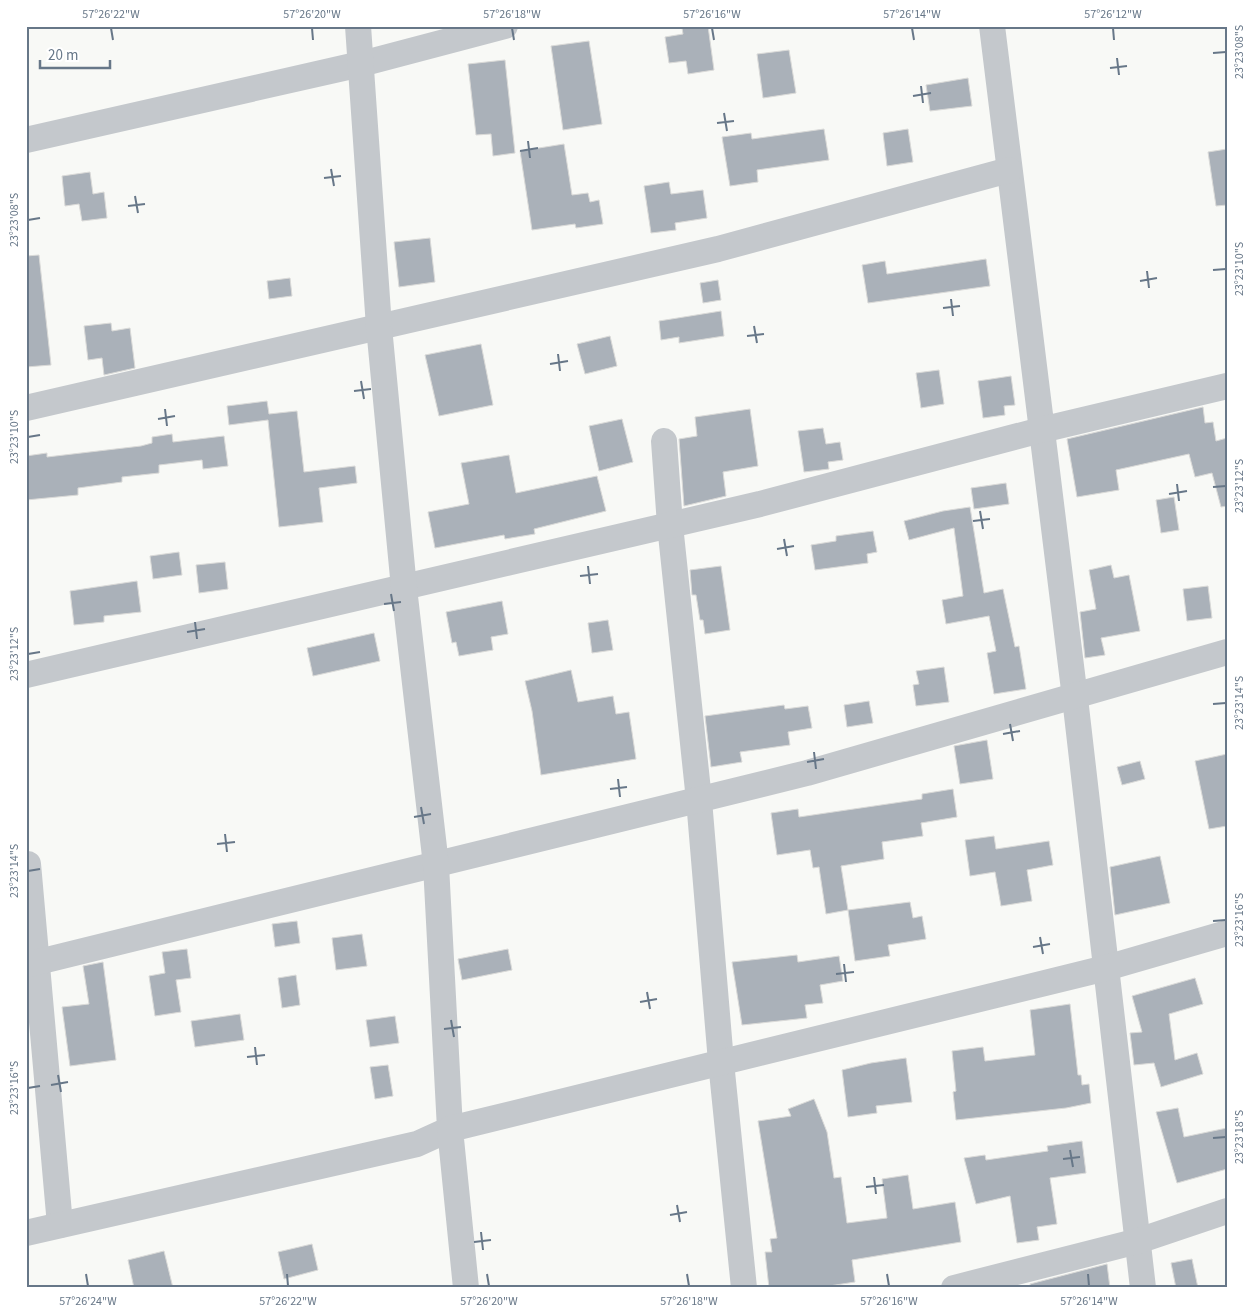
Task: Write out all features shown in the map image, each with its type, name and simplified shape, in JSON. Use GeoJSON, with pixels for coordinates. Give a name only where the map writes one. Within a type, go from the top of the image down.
{"type":"FeatureCollection","features":[{"type":"Feature","properties":{"kind":"street"},"geometry":{"type":"LineString","coordinates":[[358,26],[378,327],[404,588],[436,865],[450,1129],[466,1288]]}},
{"type":"Feature","properties":{"kind":"street"},"geometry":{"type":"LineString","coordinates":[[26,140],[361,64],[505,26]]}},
{"type":"Feature","properties":{"kind":"street"},"geometry":{"type":"LineString","coordinates":[[992,26],[1075,698],[1143,1288]]}},
{"type":"Feature","properties":{"kind":"street"},"geometry":{"type":"LineString","coordinates":[[26,408],[718,249],[1009,170]]}},
{"type":"Feature","properties":{"kind":"street"},"geometry":{"type":"LineString","coordinates":[[26,675],[670,525],[1041,430],[1227,386]]}},
{"type":"Feature","properties":{"kind":"street"},"geometry":{"type":"LineString","coordinates":[[664,441],[670,525],[699,800],[721,1062],[744,1288]]}},
{"type":"Feature","properties":{"kind":"street"},"geometry":{"type":"LineString","coordinates":[[31,964],[807,774],[1075,698],[1227,652]]}},
{"type":"Feature","properties":{"kind":"street"},"geometry":{"type":"LineString","coordinates":[[28,864],[31,964],[60,1225]]}},
{"type":"Feature","properties":{"kind":"street"},"geometry":{"type":"LineString","coordinates":[[26,1233],[417,1144],[450,1129],[1106,968],[1227,933]]}},
{"type":"Feature","properties":{"kind":"street"},"geometry":{"type":"LineString","coordinates":[[954,1288],[1138,1241],[1227,1211]]}},
{"type":"Feature","properties":{"kind":"building"},"geometry":{"type":"Polygon","coordinates":[[[708,26],[714,70],[688,74],[686,61],[669,63],[665,37],[683,34],[682,28],[708,26]]]}},
{"type":"Feature","properties":{"kind":"building"},"geometry":{"type":"Polygon","coordinates":[[[589,41],[602,124],[563,130],[551,46],[589,41]]]}},
{"type":"Feature","properties":{"kind":"building"},"geometry":{"type":"Polygon","coordinates":[[[789,50],[796,93],[763,98],[757,54],[789,50]]]}},
{"type":"Feature","properties":{"kind":"building"},"geometry":{"type":"Polygon","coordinates":[[[505,60],[515,153],[493,156],[491,134],[476,135],[468,64],[505,60]]]}},
{"type":"Feature","properties":{"kind":"building"},"geometry":{"type":"Polygon","coordinates":[[[968,78],[972,106],[930,111],[926,85],[968,78]]]}},
{"type":"Feature","properties":{"kind":"building"},"geometry":{"type":"Polygon","coordinates":[[[824,129],[829,160],[757,170],[758,182],[730,186],[722,137],[751,133],[752,139],[824,129]]]}},
{"type":"Feature","properties":{"kind":"building"},"geometry":{"type":"Polygon","coordinates":[[[908,129],[913,162],[887,166],[883,133],[908,129]]]}},
{"type":"Feature","properties":{"kind":"building"},"geometry":{"type":"Polygon","coordinates":[[[564,144],[572,195],[588,193],[590,202],[599,200],[603,224],[576,228],[575,224],[532,230],[520,151],[564,144]]]}},
{"type":"Feature","properties":{"kind":"building"},"geometry":{"type":"Polygon","coordinates":[[[1227,149],[1227,205],[1216,206],[1208,152],[1227,149]]]}},
{"type":"Feature","properties":{"kind":"building"},"geometry":{"type":"Polygon","coordinates":[[[90,172],[93,194],[104,192],[107,218],[82,221],[79,204],[65,206],[62,176],[90,172]]]}},
{"type":"Feature","properties":{"kind":"building"},"geometry":{"type":"Polygon","coordinates":[[[669,182],[671,194],[703,190],[707,218],[675,223],[676,230],[651,233],[644,186],[669,182]]]}},
{"type":"Feature","properties":{"kind":"building"},"geometry":{"type":"Polygon","coordinates":[[[430,238],[435,282],[399,287],[394,242],[430,238]]]}},
{"type":"Feature","properties":{"kind":"building"},"geometry":{"type":"Polygon","coordinates":[[[39,255],[51,365],[26,367],[26,256],[39,255]]]}},
{"type":"Feature","properties":{"kind":"building"},"geometry":{"type":"Polygon","coordinates":[[[986,259],[990,286],[868,303],[862,265],[885,261],[887,274],[986,259]]]}},
{"type":"Feature","properties":{"kind":"building"},"geometry":{"type":"Polygon","coordinates":[[[290,278],[292,296],[269,299],[267,281],[290,278]]]}},
{"type":"Feature","properties":{"kind":"building"},"geometry":{"type":"Polygon","coordinates":[[[718,280],[721,300],[703,303],[700,283],[718,280]]]}},
{"type":"Feature","properties":{"kind":"building"},"geometry":{"type":"Polygon","coordinates":[[[721,311],[724,336],[679,343],[679,337],[661,340],[659,321],[721,311]]]}},
{"type":"Feature","properties":{"kind":"building"},"geometry":{"type":"Polygon","coordinates":[[[111,323],[112,331],[130,328],[135,368],[104,375],[102,358],[88,360],[84,326],[111,323]]]}},
{"type":"Feature","properties":{"kind":"building"},"geometry":{"type":"Polygon","coordinates":[[[610,336],[617,366],[585,374],[577,344],[610,336]]]}},
{"type":"Feature","properties":{"kind":"building"},"geometry":{"type":"Polygon","coordinates":[[[481,344],[493,405],[439,416],[425,355],[481,344]]]}},
{"type":"Feature","properties":{"kind":"building"},"geometry":{"type":"Polygon","coordinates":[[[939,370],[944,404],[921,408],[916,373],[939,370]]]}},
{"type":"Feature","properties":{"kind":"building"},"geometry":{"type":"Polygon","coordinates":[[[1011,376],[1015,405],[1004,406],[1005,415],[983,418],[978,381],[1011,376]]]}},
{"type":"Feature","properties":{"kind":"building"},"geometry":{"type":"Polygon","coordinates":[[[267,401],[269,414],[297,411],[304,472],[355,466],[357,483],[319,488],[323,522],[279,527],[268,420],[229,425],[227,406],[267,401]]]}},
{"type":"Feature","properties":{"kind":"building"},"geometry":{"type":"Polygon","coordinates":[[[1203,407],[1205,423],[1213,422],[1216,441],[1227,438],[1227,506],[1221,507],[1212,473],[1195,477],[1189,454],[1116,470],[1119,490],[1077,497],[1067,439],[1203,407]]]}},
{"type":"Feature","properties":{"kind":"building"},"geometry":{"type":"Polygon","coordinates":[[[750,409],[758,466],[723,472],[726,496],[684,506],[679,439],[697,436],[695,417],[750,409]]]}},
{"type":"Feature","properties":{"kind":"building"},"geometry":{"type":"Polygon","coordinates":[[[622,419],[633,462],[599,471],[589,426],[622,419]]]}},
{"type":"Feature","properties":{"kind":"building"},"geometry":{"type":"Polygon","coordinates":[[[823,428],[826,444],[840,442],[843,460],[828,462],[829,469],[804,472],[798,431],[823,428]]]}},
{"type":"Feature","properties":{"kind":"building"},"geometry":{"type":"Polygon","coordinates":[[[172,434],[173,442],[224,436],[228,466],[203,469],[202,460],[159,465],[159,473],[122,477],[122,482],[78,488],[78,495],[26,500],[26,456],[47,453],[47,457],[141,446],[152,443],[152,437],[172,434]]]}},
{"type":"Feature","properties":{"kind":"building"},"geometry":{"type":"Polygon","coordinates":[[[509,455],[516,493],[597,476],[606,511],[534,529],[535,534],[505,539],[504,535],[435,548],[428,512],[469,504],[461,463],[509,455]]]}},
{"type":"Feature","properties":{"kind":"building"},"geometry":{"type":"Polygon","coordinates":[[[1006,483],[1009,504],[974,509],[971,488],[1006,483]]]}},
{"type":"Feature","properties":{"kind":"building"},"geometry":{"type":"Polygon","coordinates":[[[1174,497],[1179,530],[1161,533],[1156,500],[1174,497]]]}},
{"type":"Feature","properties":{"kind":"building"},"geometry":{"type":"Polygon","coordinates":[[[970,507],[984,593],[1003,589],[1015,647],[1019,646],[1026,689],[994,694],[987,653],[996,651],[989,616],[946,624],[942,600],[963,596],[954,528],[909,540],[904,521],[943,511],[970,507]]]}},
{"type":"Feature","properties":{"kind":"building"},"geometry":{"type":"Polygon","coordinates":[[[873,531],[877,552],[867,554],[868,563],[815,570],[811,545],[836,541],[836,536],[873,531]]]}},
{"type":"Feature","properties":{"kind":"building"},"geometry":{"type":"Polygon","coordinates":[[[179,552],[182,575],[153,579],[150,556],[179,552]]]}},
{"type":"Feature","properties":{"kind":"building"},"geometry":{"type":"Polygon","coordinates":[[[225,562],[228,589],[199,593],[196,565],[225,562]]]}},
{"type":"Feature","properties":{"kind":"building"},"geometry":{"type":"Polygon","coordinates":[[[1111,565],[1114,578],[1129,575],[1140,631],[1101,638],[1105,655],[1085,658],[1080,612],[1096,609],[1089,570],[1111,565]]]}},
{"type":"Feature","properties":{"kind":"building"},"geometry":{"type":"Polygon","coordinates":[[[721,566],[730,630],[705,634],[703,620],[700,620],[696,595],[692,595],[690,570],[721,566]]]}},
{"type":"Feature","properties":{"kind":"building"},"geometry":{"type":"Polygon","coordinates":[[[137,581],[141,612],[104,616],[104,622],[74,625],[70,591],[137,581]]]}},
{"type":"Feature","properties":{"kind":"building"},"geometry":{"type":"Polygon","coordinates":[[[1208,586],[1212,618],[1187,621],[1183,589],[1208,586]]]}},
{"type":"Feature","properties":{"kind":"building"},"geometry":{"type":"Polygon","coordinates":[[[502,601],[508,634],[491,637],[493,650],[459,656],[456,642],[452,643],[446,612],[502,601]]]}},
{"type":"Feature","properties":{"kind":"building"},"geometry":{"type":"Polygon","coordinates":[[[608,620],[613,650],[592,653],[588,623],[608,620]]]}},
{"type":"Feature","properties":{"kind":"building"},"geometry":{"type":"Polygon","coordinates":[[[374,633],[380,661],[313,676],[307,648],[374,633]]]}},
{"type":"Feature","properties":{"kind":"building"},"geometry":{"type":"Polygon","coordinates":[[[944,667],[949,702],[916,706],[913,685],[919,684],[916,671],[944,667]]]}},
{"type":"Feature","properties":{"kind":"building"},"geometry":{"type":"Polygon","coordinates":[[[571,670],[578,702],[613,696],[616,714],[629,712],[636,759],[541,775],[532,711],[525,681],[571,670]]]}},
{"type":"Feature","properties":{"kind":"building"},"geometry":{"type":"Polygon","coordinates":[[[869,701],[873,723],[847,727],[844,705],[869,701]]]}},
{"type":"Feature","properties":{"kind":"building"},"geometry":{"type":"Polygon","coordinates":[[[784,705],[785,709],[808,706],[812,728],[788,732],[790,745],[740,752],[742,762],[711,767],[705,716],[784,705]]]}},
{"type":"Feature","properties":{"kind":"building"},"geometry":{"type":"Polygon","coordinates":[[[987,740],[993,779],[960,784],[954,746],[987,740]]]}},
{"type":"Feature","properties":{"kind":"building"},"geometry":{"type":"Polygon","coordinates":[[[1227,754],[1227,826],[1209,829],[1195,761],[1227,754]]]}},
{"type":"Feature","properties":{"kind":"building"},"geometry":{"type":"Polygon","coordinates":[[[1140,761],[1145,779],[1122,785],[1117,767],[1140,761]]]}},
{"type":"Feature","properties":{"kind":"building"},"geometry":{"type":"Polygon","coordinates":[[[953,789],[957,817],[921,823],[923,836],[882,842],[884,859],[841,866],[848,910],[826,914],[819,867],[813,868],[810,850],[777,855],[771,813],[798,809],[799,817],[922,799],[922,794],[953,789]]]}},
{"type":"Feature","properties":{"kind":"building"},"geometry":{"type":"Polygon","coordinates":[[[994,836],[996,849],[1049,841],[1053,865],[1027,870],[1032,901],[1001,906],[995,872],[970,876],[965,840],[994,836]]]}},
{"type":"Feature","properties":{"kind":"building"},"geometry":{"type":"Polygon","coordinates":[[[1160,856],[1170,903],[1115,915],[1110,867],[1160,856]]]}},
{"type":"Feature","properties":{"kind":"building"},"geometry":{"type":"Polygon","coordinates":[[[910,902],[913,918],[922,916],[926,939],[888,945],[890,956],[855,961],[848,910],[910,902]]]}},
{"type":"Feature","properties":{"kind":"building"},"geometry":{"type":"Polygon","coordinates":[[[297,921],[300,943],[275,947],[272,924],[297,921]]]}},
{"type":"Feature","properties":{"kind":"building"},"geometry":{"type":"Polygon","coordinates":[[[362,934],[367,966],[336,970],[332,938],[362,934]]]}},
{"type":"Feature","properties":{"kind":"building"},"geometry":{"type":"Polygon","coordinates":[[[187,949],[191,978],[176,980],[181,1012],[155,1016],[149,976],[165,973],[162,952],[187,949]]]}},
{"type":"Feature","properties":{"kind":"building"},"geometry":{"type":"Polygon","coordinates":[[[508,949],[512,970],[462,980],[458,959],[508,949]]]}},
{"type":"Feature","properties":{"kind":"building"},"geometry":{"type":"Polygon","coordinates":[[[797,955],[798,962],[839,956],[843,981],[820,985],[823,1003],[805,1005],[807,1018],[742,1025],[732,962],[797,955]]]}},
{"type":"Feature","properties":{"kind":"building"},"geometry":{"type":"Polygon","coordinates":[[[103,962],[116,1060],[70,1066],[62,1007],[89,1004],[83,966],[103,962]]]}},
{"type":"Feature","properties":{"kind":"building"},"geometry":{"type":"Polygon","coordinates":[[[296,975],[300,1005],[282,1008],[278,978],[296,975]]]}},
{"type":"Feature","properties":{"kind":"building"},"geometry":{"type":"Polygon","coordinates":[[[1195,978],[1203,1004],[1169,1014],[1175,1060],[1197,1053],[1203,1074],[1161,1087],[1154,1063],[1134,1065],[1130,1033],[1142,1032],[1132,996],[1195,978]]]}},
{"type":"Feature","properties":{"kind":"building"},"geometry":{"type":"Polygon","coordinates":[[[1070,1004],[1078,1075],[1081,1075],[1082,1085],[1089,1084],[1091,1103],[1066,1108],[956,1120],[953,1092],[956,1091],[952,1051],[983,1047],[985,1061],[1035,1055],[1030,1010],[1070,1004]]]}},
{"type":"Feature","properties":{"kind":"building"},"geometry":{"type":"Polygon","coordinates":[[[240,1014],[244,1040],[195,1047],[191,1021],[240,1014]]]}},
{"type":"Feature","properties":{"kind":"building"},"geometry":{"type":"Polygon","coordinates":[[[395,1016],[399,1043],[370,1047],[366,1020],[395,1016]]]}},
{"type":"Feature","properties":{"kind":"building"},"geometry":{"type":"Polygon","coordinates":[[[906,1058],[912,1102],[876,1106],[877,1113],[848,1117],[842,1070],[871,1063],[906,1058]]]}},
{"type":"Feature","properties":{"kind":"building"},"geometry":{"type":"Polygon","coordinates":[[[388,1065],[393,1096],[375,1099],[370,1067],[388,1065]]]}},
{"type":"Feature","properties":{"kind":"building"},"geometry":{"type":"Polygon","coordinates":[[[814,1099],[827,1132],[834,1178],[841,1177],[847,1223],[887,1218],[882,1179],[908,1175],[913,1209],[955,1202],[961,1242],[852,1260],[855,1282],[816,1288],[769,1288],[765,1252],[772,1252],[770,1239],[777,1238],[758,1121],[791,1116],[788,1109],[814,1099]]]}},
{"type":"Feature","properties":{"kind":"building"},"geometry":{"type":"Polygon","coordinates":[[[1178,1108],[1184,1137],[1227,1128],[1227,1169],[1177,1183],[1156,1112],[1178,1108]]]}},
{"type":"Feature","properties":{"kind":"building"},"geometry":{"type":"Polygon","coordinates":[[[1082,1141],[1086,1173],[1050,1178],[1057,1224],[1037,1227],[1039,1240],[1017,1243],[1010,1196],[976,1204],[964,1158],[985,1155],[986,1160],[1048,1151],[1047,1146],[1082,1141]]]}},
{"type":"Feature","properties":{"kind":"building"},"geometry":{"type":"Polygon","coordinates":[[[312,1244],[318,1270],[284,1279],[278,1252],[312,1244]]]}},
{"type":"Feature","properties":{"kind":"building"},"geometry":{"type":"Polygon","coordinates":[[[164,1251],[173,1288],[134,1288],[128,1260],[164,1251]]]}},
{"type":"Feature","properties":{"kind":"building"},"geometry":{"type":"Polygon","coordinates":[[[1192,1259],[1198,1288],[1176,1288],[1171,1263],[1192,1259]]]}},
{"type":"Feature","properties":{"kind":"building"},"geometry":{"type":"Polygon","coordinates":[[[1107,1264],[1110,1288],[1031,1288],[1030,1284],[1107,1264]]]}}]}
